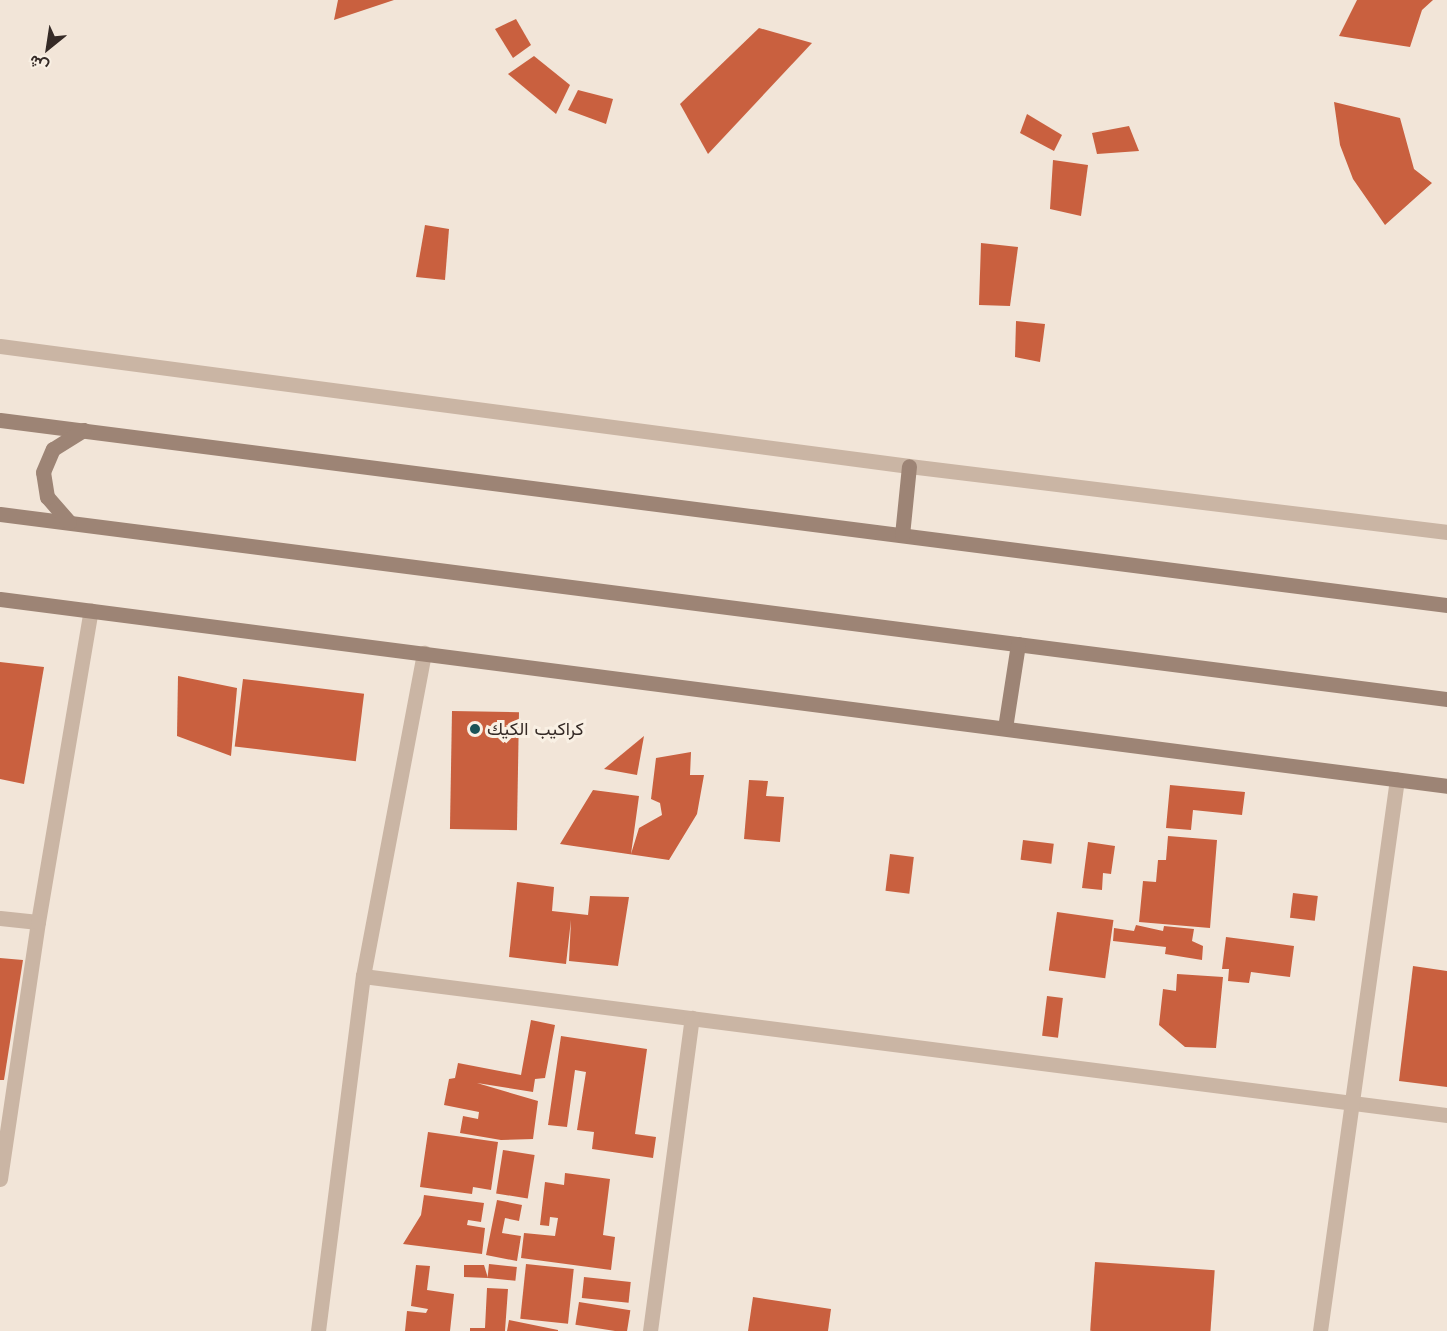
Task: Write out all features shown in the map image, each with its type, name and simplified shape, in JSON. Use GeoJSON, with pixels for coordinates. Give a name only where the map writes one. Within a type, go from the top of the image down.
{"type":"FeatureCollection","features":[{"type":"Feature","properties":{"kind":"street"},"geometry":{"type":"LineString","coordinates":[[0,346],[909,466],[1447,532]]}},
{"type":"Feature","properties":{"kind":"street"},"geometry":{"type":"LineString","coordinates":[[0,420],[1447,605]]}},
{"type":"Feature","properties":{"kind":"street"},"geometry":{"type":"LineString","coordinates":[[69,522],[47,497],[43,472],[53,449],[84,430]]}},
{"type":"Feature","properties":{"kind":"street"},"geometry":{"type":"LineString","coordinates":[[902,535],[909,466]]}},
{"type":"Feature","properties":{"kind":"street"},"geometry":{"type":"LineString","coordinates":[[0,513],[1447,699]]}},
{"type":"Feature","properties":{"kind":"street"},"geometry":{"type":"LineString","coordinates":[[0,598],[1447,786]]}},
{"type":"Feature","properties":{"kind":"street"},"geometry":{"type":"LineString","coordinates":[[0,1179],[38,922],[91,610]]}},
{"type":"Feature","properties":{"kind":"street"},"geometry":{"type":"LineString","coordinates":[[1005,728],[1018,644]]}},
{"type":"Feature","properties":{"kind":"street"},"geometry":{"type":"LineString","coordinates":[[318,1331],[363,976],[423,653]]}},
{"type":"Feature","properties":{"kind":"street"},"geometry":{"type":"LineString","coordinates":[[1320,1331],[1350,1102],[1397,779]]}},
{"type":"Feature","properties":{"kind":"street"},"geometry":{"type":"LineString","coordinates":[[0,918],[38,922]]}},
{"type":"Feature","properties":{"kind":"street"},"geometry":{"type":"LineString","coordinates":[[363,976],[1447,1115]]}},
{"type":"Feature","properties":{"kind":"street"},"geometry":{"type":"LineString","coordinates":[[650,1331],[692,1018]]}},
{"type":"Feature","properties":{"kind":"building"},"geometry":{"type":"Polygon","coordinates":[[[338,0],[394,0],[334,20],[338,0]]]}},
{"type":"Feature","properties":{"kind":"building"},"geometry":{"type":"Polygon","coordinates":[[[1357,0],[1433,0],[1422,10],[1410,47],[1339,36],[1357,0]]]}},
{"type":"Feature","properties":{"kind":"building"},"geometry":{"type":"Polygon","coordinates":[[[516,19],[531,45],[513,58],[495,29],[516,19]]]}},
{"type":"Feature","properties":{"kind":"building"},"geometry":{"type":"Polygon","coordinates":[[[759,28],[812,43],[708,154],[680,104],[759,28]]]}},
{"type":"Feature","properties":{"kind":"building"},"geometry":{"type":"Polygon","coordinates":[[[534,56],[570,85],[556,114],[508,74],[534,56]]]}},
{"type":"Feature","properties":{"kind":"building"},"geometry":{"type":"Polygon","coordinates":[[[578,90],[613,99],[606,124],[568,110],[578,90]]]}},
{"type":"Feature","properties":{"kind":"building"},"geometry":{"type":"Polygon","coordinates":[[[1334,102],[1400,118],[1414,169],[1432,183],[1385,225],[1353,179],[1340,145],[1334,102]]]}},
{"type":"Feature","properties":{"kind":"building"},"geometry":{"type":"Polygon","coordinates":[[[1027,114],[1062,135],[1054,151],[1020,133],[1027,114]]]}},
{"type":"Feature","properties":{"kind":"building"},"geometry":{"type":"Polygon","coordinates":[[[1129,126],[1139,151],[1097,154],[1092,133],[1129,126]]]}},
{"type":"Feature","properties":{"kind":"building"},"geometry":{"type":"Polygon","coordinates":[[[1053,160],[1088,165],[1081,216],[1050,209],[1053,160]]]}},
{"type":"Feature","properties":{"kind":"building"},"geometry":{"type":"Polygon","coordinates":[[[425,225],[449,229],[445,280],[416,277],[425,225]]]}},
{"type":"Feature","properties":{"kind":"building"},"geometry":{"type":"Polygon","coordinates":[[[981,243],[1018,247],[1010,306],[979,305],[981,243]]]}},
{"type":"Feature","properties":{"kind":"building"},"geometry":{"type":"Polygon","coordinates":[[[1016,321],[1045,324],[1040,362],[1015,357],[1016,321]]]}},
{"type":"Feature","properties":{"kind":"building"},"geometry":{"type":"Polygon","coordinates":[[[0,662],[44,667],[24,784],[0,779],[0,662]]]}},
{"type":"Feature","properties":{"kind":"building"},"geometry":{"type":"Polygon","coordinates":[[[178,676],[237,688],[231,756],[177,736],[178,676]]]}},
{"type":"Feature","properties":{"kind":"building"},"geometry":{"type":"Polygon","coordinates":[[[243,679],[364,694],[356,761],[235,746],[243,679]]]}},
{"type":"Feature","properties":{"kind":"building"},"geometry":{"type":"Polygon","coordinates":[[[452,711],[519,712],[517,830],[450,829],[452,711]]]}},
{"type":"Feature","properties":{"kind":"building"},"geometry":{"type":"Polygon","coordinates":[[[644,736],[637,775],[604,769],[644,736]]]}},
{"type":"Feature","properties":{"kind":"building"},"geometry":{"type":"Polygon","coordinates":[[[691,752],[690,775],[704,775],[697,814],[669,860],[560,844],[593,790],[639,796],[631,854],[639,828],[662,815],[660,803],[651,799],[656,758],[691,752]]]}},
{"type":"Feature","properties":{"kind":"building"},"geometry":{"type":"Polygon","coordinates":[[[749,780],[768,781],[766,796],[784,797],[780,842],[744,839],[749,780]]]}},
{"type":"Feature","properties":{"kind":"building"},"geometry":{"type":"Polygon","coordinates":[[[1170,785],[1245,792],[1242,815],[1193,810],[1191,830],[1166,828],[1170,785]]]}},
{"type":"Feature","properties":{"kind":"building"},"geometry":{"type":"Polygon","coordinates":[[[1168,836],[1217,840],[1210,928],[1139,922],[1143,881],[1156,882],[1158,860],[1166,860],[1168,836]]]}},
{"type":"Feature","properties":{"kind":"building"},"geometry":{"type":"Polygon","coordinates":[[[1023,840],[1054,844],[1051,864],[1021,860],[1023,840]]]}},
{"type":"Feature","properties":{"kind":"building"},"geometry":{"type":"Polygon","coordinates":[[[1088,842],[1115,846],[1111,874],[1103,873],[1102,890],[1082,888],[1088,842]]]}},
{"type":"Feature","properties":{"kind":"building"},"geometry":{"type":"Polygon","coordinates":[[[890,854],[914,857],[909,894],[885,891],[890,854]]]}},
{"type":"Feature","properties":{"kind":"building"},"geometry":{"type":"Polygon","coordinates":[[[517,882],[554,887],[552,911],[588,915],[590,896],[629,897],[618,966],[569,961],[571,920],[566,964],[509,957],[517,882]]]}},
{"type":"Feature","properties":{"kind":"building"},"geometry":{"type":"Polygon","coordinates":[[[1293,893],[1318,896],[1315,921],[1290,918],[1293,893]]]}},
{"type":"Feature","properties":{"kind":"building"},"geometry":{"type":"Polygon","coordinates":[[[1057,912],[1113,920],[1105,978],[1049,970],[1057,912]]]}},
{"type":"Feature","properties":{"kind":"building"},"geometry":{"type":"Polygon","coordinates":[[[1136,925],[1163,931],[1164,926],[1194,929],[1192,941],[1203,946],[1202,960],[1165,954],[1166,947],[1113,941],[1114,928],[1134,931],[1136,925]]]}},
{"type":"Feature","properties":{"kind":"building"},"geometry":{"type":"Polygon","coordinates":[[[1226,937],[1294,946],[1290,977],[1251,972],[1249,983],[1228,981],[1229,969],[1222,969],[1226,937]]]}},
{"type":"Feature","properties":{"kind":"building"},"geometry":{"type":"Polygon","coordinates":[[[0,958],[23,960],[4,1080],[0,1080],[0,958]]]}},
{"type":"Feature","properties":{"kind":"building"},"geometry":{"type":"Polygon","coordinates":[[[1413,966],[1447,971],[1447,1087],[1399,1081],[1413,966]]]}},
{"type":"Feature","properties":{"kind":"building"},"geometry":{"type":"Polygon","coordinates":[[[1177,974],[1223,977],[1216,1048],[1185,1047],[1159,1025],[1163,989],[1176,991],[1177,974]]]}},
{"type":"Feature","properties":{"kind":"building"},"geometry":{"type":"Polygon","coordinates":[[[1047,996],[1063,998],[1058,1038],[1042,1036],[1047,996]]]}},
{"type":"Feature","properties":{"kind":"building"},"geometry":{"type":"Polygon","coordinates":[[[531,1020],[555,1025],[545,1078],[535,1079],[533,1092],[477,1083],[538,1101],[533,1139],[501,1140],[460,1133],[463,1116],[478,1119],[479,1112],[444,1105],[449,1079],[455,1078],[458,1063],[521,1075],[531,1020]]]}},
{"type":"Feature","properties":{"kind":"building"},"geometry":{"type":"Polygon","coordinates":[[[561,1036],[647,1049],[635,1134],[656,1137],[653,1158],[592,1149],[594,1132],[577,1130],[586,1072],[575,1070],[567,1127],[548,1125],[561,1036]]]}},
{"type":"Feature","properties":{"kind":"building"},"geometry":{"type":"Polygon","coordinates":[[[428,1132],[498,1142],[491,1190],[473,1187],[472,1194],[420,1187],[428,1132]]]}},
{"type":"Feature","properties":{"kind":"building"},"geometry":{"type":"Polygon","coordinates":[[[503,1150],[535,1155],[528,1198],[496,1193],[503,1150]]]}},
{"type":"Feature","properties":{"kind":"building"},"geometry":{"type":"Polygon","coordinates":[[[565,1173],[610,1179],[603,1235],[615,1237],[611,1270],[521,1258],[524,1233],[555,1236],[558,1218],[550,1217],[549,1226],[540,1225],[545,1182],[564,1185],[565,1173]]]}},
{"type":"Feature","properties":{"kind":"building"},"geometry":{"type":"Polygon","coordinates":[[[424,1195],[484,1203],[481,1222],[468,1220],[467,1225],[485,1228],[482,1254],[403,1244],[421,1215],[424,1195]]]}},
{"type":"Feature","properties":{"kind":"building"},"geometry":{"type":"Polygon","coordinates":[[[497,1200],[522,1205],[519,1221],[505,1218],[502,1233],[521,1236],[517,1261],[486,1255],[497,1200]]]}},
{"type":"Feature","properties":{"kind":"building"},"geometry":{"type":"Polygon","coordinates":[[[1095,1262],[1215,1270],[1210,1331],[1090,1331],[1095,1262]]]}},
{"type":"Feature","properties":{"kind":"building"},"geometry":{"type":"Polygon","coordinates":[[[489,1264],[517,1267],[515,1281],[488,1278],[489,1264]]]}},
{"type":"Feature","properties":{"kind":"building"},"geometry":{"type":"Polygon","coordinates":[[[526,1264],[574,1269],[568,1324],[520,1319],[526,1264]]]}},
{"type":"Feature","properties":{"kind":"building"},"geometry":{"type":"Polygon","coordinates":[[[416,1265],[430,1266],[427,1290],[454,1294],[450,1331],[405,1331],[407,1311],[426,1313],[428,1309],[411,1306],[416,1265]]]}},
{"type":"Feature","properties":{"kind":"building"},"geometry":{"type":"Polygon","coordinates":[[[464,1265],[484,1265],[488,1278],[464,1277],[464,1265]]]}},
{"type":"Feature","properties":{"kind":"building"},"geometry":{"type":"Polygon","coordinates":[[[584,1277],[631,1282],[629,1303],[582,1298],[584,1277]]]}},
{"type":"Feature","properties":{"kind":"building"},"geometry":{"type":"Polygon","coordinates":[[[487,1288],[508,1289],[505,1331],[470,1331],[470,1328],[485,1328],[487,1288]]]}},
{"type":"Feature","properties":{"kind":"building"},"geometry":{"type":"Polygon","coordinates":[[[753,1297],[831,1309],[828,1331],[748,1331],[753,1297]]]}},
{"type":"Feature","properties":{"kind":"building"},"geometry":{"type":"Polygon","coordinates":[[[579,1302],[630,1310],[627,1331],[575,1325],[579,1302]]]}},
{"type":"Feature","properties":{"kind":"building"},"geometry":{"type":"Polygon","coordinates":[[[509,1320],[558,1330],[558,1331],[507,1331],[509,1320]]]}},
{"type":"Feature","properties":{"kind":"place","name":"كراكيب الكيك"},"geometry":{"type":"Point","coordinates":[475,729]}}]}
